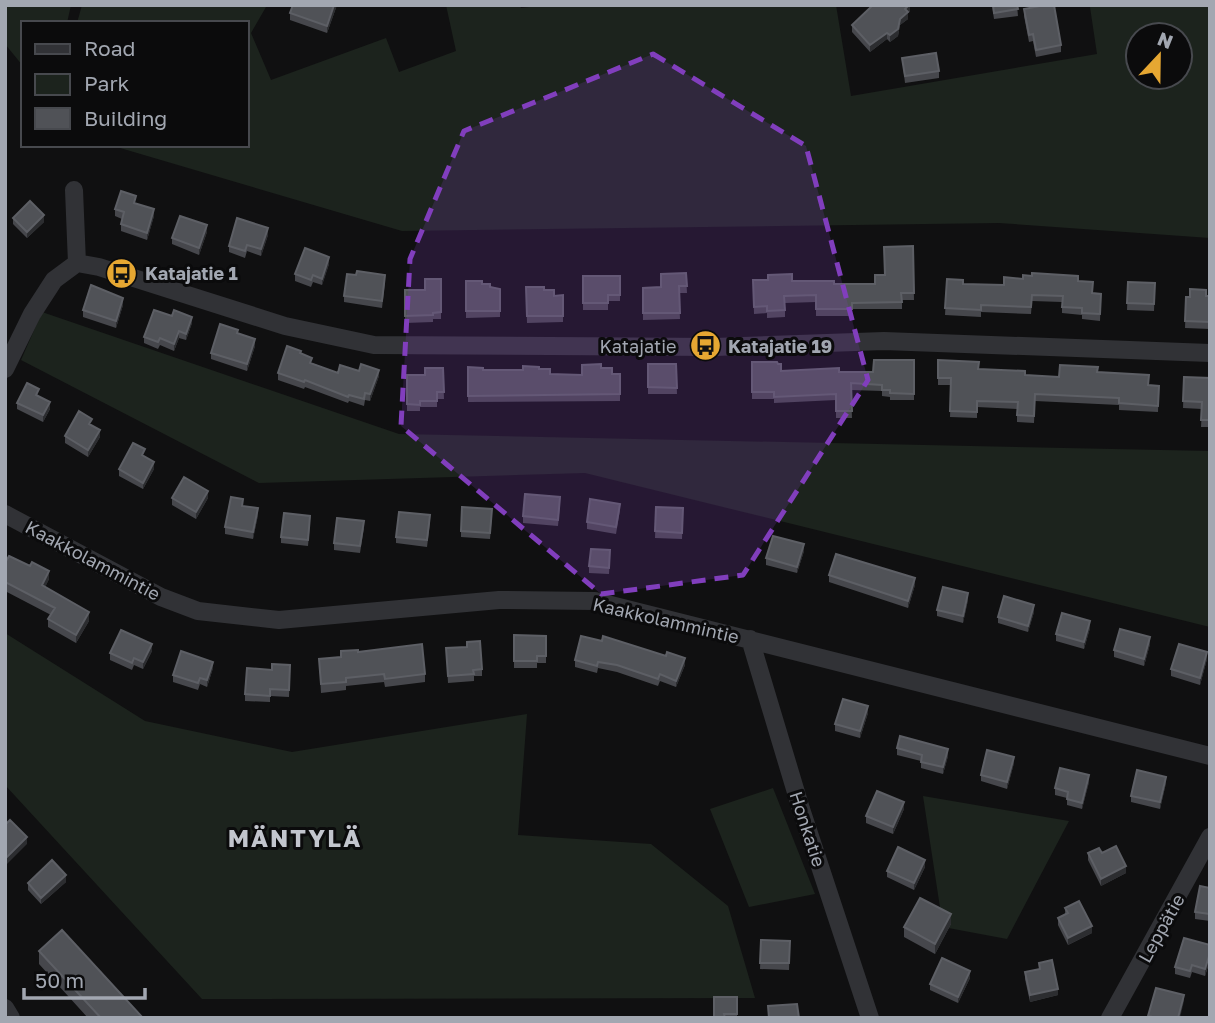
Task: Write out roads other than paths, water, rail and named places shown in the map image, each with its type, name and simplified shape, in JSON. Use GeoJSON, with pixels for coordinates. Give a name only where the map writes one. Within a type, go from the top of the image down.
{"type":"FeatureCollection","features":[{"type":"Feature","properties":{"kind":"street"},"geometry":{"type":"LineString","coordinates":[[5,369],[32,314],[54,280],[78,263],[74,190]]}},
{"type":"Feature","properties":{"kind":"street","name":"Katajatie"},"geometry":{"type":"LineString","coordinates":[[78,263],[99,267],[285,326],[374,345],[715,347],[884,341],[1210,353]]}},
{"type":"Feature","properties":{"kind":"street","name":"Kaakkolammintie"},"geometry":{"type":"LineString","coordinates":[[5,514],[161,597],[198,611],[279,620],[499,600],[595,601],[1210,756]]}},
{"type":"Feature","properties":{"kind":"street","name":"Honkatie"},"geometry":{"type":"LineString","coordinates":[[750,639],[801,809],[870,1018]]}},
{"type":"Feature","properties":{"kind":"street","name":"Leppätie"},"geometry":{"type":"LineString","coordinates":[[1110,1018],[1210,837]]}},
{"type":"Feature","properties":{"kind":"street"},"geometry":{"type":"LineString","coordinates":[[5,1008],[11,1018]]}},
{"type":"Feature","properties":{"kind":"place","name":"Katajatie 1"},"geometry":{"type":"Point","coordinates":[122,273]}},
{"type":"Feature","properties":{"kind":"place","name":"Katajatie 19"},"geometry":{"type":"Point","coordinates":[705,346]}},
{"type":"Feature","properties":{"kind":"district","name":"MÄNTYLÄ"},"geometry":{"type":"Point","coordinates":[295,837]}}]}
